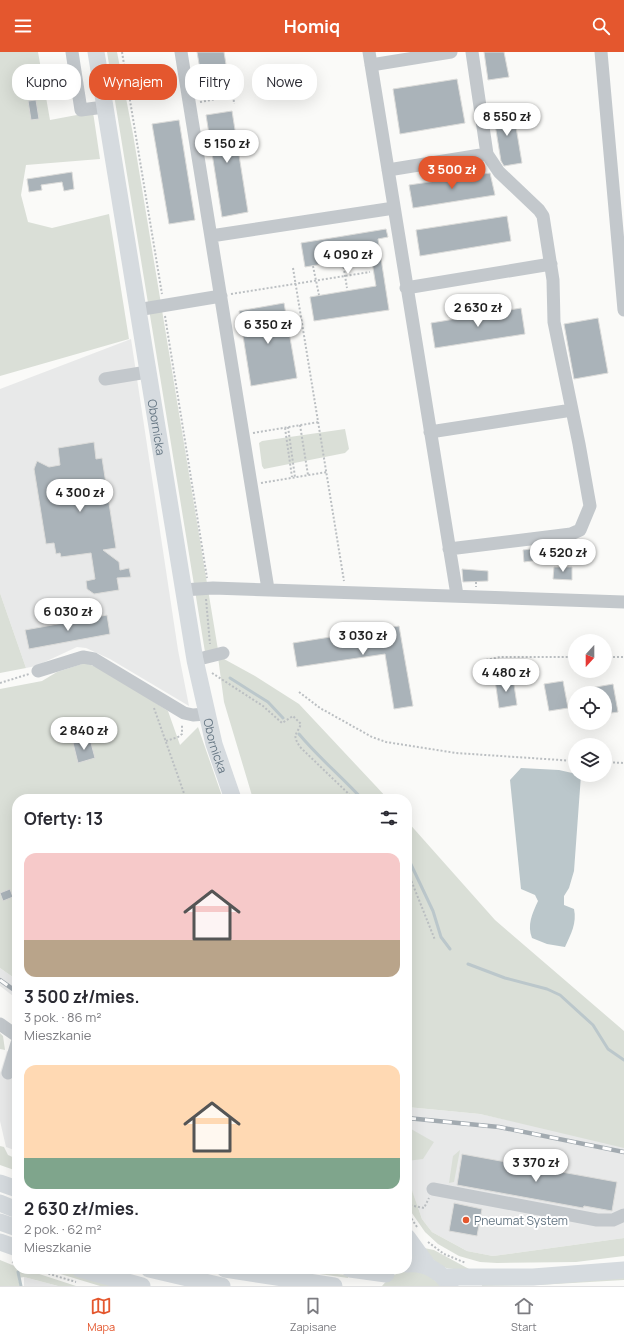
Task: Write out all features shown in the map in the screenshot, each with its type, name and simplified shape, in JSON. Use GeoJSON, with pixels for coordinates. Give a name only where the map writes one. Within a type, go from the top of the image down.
{"type":"FeatureCollection","features":[{"type":"Feature","properties":{"kind":"main road","name":"Obornicka"},"geometry":{"type":"LineString","coordinates":[[96,52],[195,660],[214,744],[231,794]]}},
{"type":"Feature","properties":{"kind":"main road"},"geometry":{"type":"LineString","coordinates":[[0,1183],[12,1187]]}},
{"type":"Feature","properties":{"kind":"main road"},"geometry":{"type":"LineString","coordinates":[[0,1203],[12,1208]]}},
{"type":"Feature","properties":{"kind":"main road"},"geometry":{"type":"LineString","coordinates":[[0,1222],[12,1226]]}},
{"type":"Feature","properties":{"kind":"main road"},"geometry":{"type":"LineString","coordinates":[[0,1242],[12,1246]]}},
{"type":"Feature","properties":{"kind":"main road"},"geometry":{"type":"LineString","coordinates":[[412,1244],[428,1266],[447,1282],[624,1270]]}},
{"type":"Feature","properties":{"kind":"main road"},"geometry":{"type":"LineString","coordinates":[[412,1264],[428,1266]]}},
{"type":"Feature","properties":{"kind":"main road"},"geometry":{"type":"LineString","coordinates":[[170,1274],[222,1286]]}},
{"type":"Feature","properties":{"kind":"main road"},"geometry":{"type":"LineString","coordinates":[[257,1274],[334,1286]]}},
{"type":"Feature","properties":{"kind":"main road"},"geometry":{"type":"LineString","coordinates":[[375,1286],[387,1274]]}},
{"type":"Feature","properties":{"kind":"main road"},"geometry":{"type":"LineString","coordinates":[[80,1276],[142,1286]]}},
{"type":"Feature","properties":{"kind":"street"},"geometry":{"type":"LineString","coordinates":[[72,52],[81,110],[104,107]]}},
{"type":"Feature","properties":{"kind":"street"},"geometry":{"type":"LineString","coordinates":[[182,52],[268,589]]}},
{"type":"Feature","properties":{"kind":"street"},"geometry":{"type":"LineString","coordinates":[[369,52],[406,288],[457,595]]}},
{"type":"Feature","properties":{"kind":"street"},"geometry":{"type":"LineString","coordinates":[[371,65],[451,52]]}},
{"type":"Feature","properties":{"kind":"street"},"geometry":{"type":"LineString","coordinates":[[450,549],[571,534],[580,530],[590,506],[554,322],[554,294],[551,264],[543,216],[539,210],[499,172],[487,154],[472,52]]}},
{"type":"Feature","properties":{"kind":"street"},"geometry":{"type":"LineString","coordinates":[[601,52],[624,310]]}},
{"type":"Feature","properties":{"kind":"street"},"geometry":{"type":"LineString","coordinates":[[388,170],[487,154]]}},
{"type":"Feature","properties":{"kind":"street"},"geometry":{"type":"LineString","coordinates":[[211,236],[394,208]]}},
{"type":"Feature","properties":{"kind":"street"},"geometry":{"type":"LineString","coordinates":[[406,288],[551,264]]}},
{"type":"Feature","properties":{"kind":"street"},"geometry":{"type":"LineString","coordinates":[[137,310],[221,296]]}},
{"type":"Feature","properties":{"kind":"street"},"geometry":{"type":"LineString","coordinates":[[105,379],[147,372]]}},
{"type":"Feature","properties":{"kind":"street"},"geometry":{"type":"LineString","coordinates":[[430,432],[572,410]]}},
{"type":"Feature","properties":{"kind":"street"},"geometry":{"type":"LineString","coordinates":[[183,590],[206,588],[268,589],[624,602]]}},
{"type":"Feature","properties":{"kind":"street"},"geometry":{"type":"LineString","coordinates":[[195,660],[217,654]]}},
{"type":"Feature","properties":{"kind":"street"},"geometry":{"type":"LineString","coordinates":[[38,671],[83,657],[94,659],[184,713],[193,715],[206,714]]}},
{"type":"Feature","properties":{"kind":"street"},"geometry":{"type":"LineString","coordinates":[[0,1024],[12,1032]]}},
{"type":"Feature","properties":{"kind":"street"},"geometry":{"type":"LineString","coordinates":[[8,1073],[12,1060]]}},
{"type":"Feature","properties":{"kind":"street"},"geometry":{"type":"LineString","coordinates":[[433,1189],[597,1220],[613,1220],[624,1215]]}},
{"type":"Feature","properties":{"kind":"path"},"geometry":{"type":"LineString","coordinates":[[122,52],[207,572],[207,620],[217,654]]}},
{"type":"Feature","properties":{"kind":"path"},"geometry":{"type":"LineString","coordinates":[[189,103],[207,100]]}},
{"type":"Feature","properties":{"kind":"path"},"geometry":{"type":"LineString","coordinates":[[233,100],[234,104]]}},
{"type":"Feature","properties":{"kind":"path"},"geometry":{"type":"LineString","coordinates":[[343,263],[347,288]]}},
{"type":"Feature","properties":{"kind":"path"},"geometry":{"type":"LineString","coordinates":[[313,266],[319,295]]}},
{"type":"Feature","properties":{"kind":"path"},"geometry":{"type":"LineString","coordinates":[[293,268],[344,581]]}},
{"type":"Feature","properties":{"kind":"path"},"geometry":{"type":"LineString","coordinates":[[221,296],[370,272]]}},
{"type":"Feature","properties":{"kind":"path"},"geometry":{"type":"LineString","coordinates":[[243,434],[319,423]]}},
{"type":"Feature","properties":{"kind":"path"},"geometry":{"type":"LineString","coordinates":[[300,425],[308,474]]}},
{"type":"Feature","properties":{"kind":"path"},"geometry":{"type":"LineString","coordinates":[[288,427],[294,468],[293,477]]}},
{"type":"Feature","properties":{"kind":"path"},"geometry":{"type":"LineString","coordinates":[[284,428],[290,468],[293,477]]}},
{"type":"Feature","properties":{"kind":"path"},"geometry":{"type":"LineString","coordinates":[[251,484],[327,472]]}},
{"type":"Feature","properties":{"kind":"path"},"geometry":{"type":"LineString","coordinates":[[486,660],[500,657],[568,657]]}},
{"type":"Feature","properties":{"kind":"path"},"geometry":{"type":"LineString","coordinates":[[612,657],[624,657]]}},
{"type":"Feature","properties":{"kind":"path"},"geometry":{"type":"LineString","coordinates":[[0,682],[38,671]]}},
{"type":"Feature","properties":{"kind":"path"},"geometry":{"type":"LineString","coordinates":[[212,673],[263,706],[282,723],[293,716],[298,719],[301,724],[295,734],[295,739],[300,747],[349,794]]}},
{"type":"Feature","properties":{"kind":"path"},"geometry":{"type":"LineString","coordinates":[[299,692],[320,708],[372,737],[386,742],[456,753],[568,760]]}},
{"type":"Feature","properties":{"kind":"path"},"geometry":{"type":"LineString","coordinates":[[154,707],[184,794]]}},
{"type":"Feature","properties":{"kind":"path"},"geometry":{"type":"LineString","coordinates":[[166,741],[182,734],[184,713]]}},
{"type":"Feature","properties":{"kind":"path"},"geometry":{"type":"LineString","coordinates":[[612,762],[624,763]]}},
{"type":"Feature","properties":{"kind":"path"},"geometry":{"type":"LineString","coordinates":[[412,882],[435,940]]}},
{"type":"Feature","properties":{"kind":"path"},"geometry":{"type":"LineString","coordinates":[[412,1206],[424,1208],[433,1189]]}},
{"type":"Feature","properties":{"kind":"path"},"geometry":{"type":"LineString","coordinates":[[428,1242],[444,1254],[469,1264]]}},
{"type":"Feature","properties":{"kind":"path"},"geometry":{"type":"LineString","coordinates":[[67,1274],[80,1276]]}},
{"type":"Feature","properties":{"kind":"shaded area"},"geometry":{"type":"Polygon","coordinates":[[[0,52],[38,52],[40,64],[12,64],[12,100],[46,100],[50,120],[93,112],[100,159],[26,165],[21,195],[28,222],[52,228],[109,214],[129,339],[0,376],[0,52]]]}},
{"type":"Feature","properties":{"kind":"shaded area"},"geometry":{"type":"Polygon","coordinates":[[[107,52],[117,52],[119,64],[109,64],[107,52]]]}},
{"type":"Feature","properties":{"kind":"shaded area"},"geometry":{"type":"Polygon","coordinates":[[[115,100],[126,100],[133,134],[218,650],[205,652],[115,100]]]}},
{"type":"Feature","properties":{"kind":"shaded area"},"geometry":{"type":"Polygon","coordinates":[[[131,339],[178,650],[189,706],[110,659],[86,648],[77,647],[36,666],[26,668],[0,593],[0,389],[131,339]]]}},
{"type":"Feature","properties":{"kind":"shaded area"},"geometry":{"type":"Polygon","coordinates":[[[345,429],[349,449],[345,453],[264,469],[262,466],[259,443],[262,441],[345,429]]]}},
{"type":"Feature","properties":{"kind":"shaded area"},"geometry":{"type":"Polygon","coordinates":[[[0,593],[26,668],[0,673],[0,593]]]}},
{"type":"Feature","properties":{"kind":"shaded area"},"geometry":{"type":"Polygon","coordinates":[[[218,657],[255,676],[299,704],[383,794],[252,794],[224,702],[218,657]]]}},
{"type":"Feature","properties":{"kind":"shaded area"},"geometry":{"type":"Polygon","coordinates":[[[85,663],[105,670],[168,711],[180,745],[198,727],[221,794],[12,794],[12,976],[0,968],[0,689],[42,681],[57,672],[85,663]]]}},
{"type":"Feature","properties":{"kind":"shaded area"},"geometry":{"type":"Polygon","coordinates":[[[521,768],[559,770],[568,772],[568,782],[580,782],[574,871],[569,888],[564,896],[564,905],[574,909],[575,919],[565,947],[547,944],[532,938],[530,924],[538,901],[535,895],[521,889],[510,780],[521,768]]]}},
{"type":"Feature","properties":{"kind":"shaded area"},"geometry":{"type":"Polygon","coordinates":[[[412,827],[495,920],[624,1031],[624,1148],[480,1114],[412,1107],[412,827]]]}},
{"type":"Feature","properties":{"kind":"shaded area"},"geometry":{"type":"Polygon","coordinates":[[[0,968],[12,976],[12,995],[0,986],[0,968]]]}},
{"type":"Feature","properties":{"kind":"shaded area"},"geometry":{"type":"Polygon","coordinates":[[[0,1033],[3,1036],[5,1050],[0,1049],[0,1033]]]}},
{"type":"Feature","properties":{"kind":"shaded area"},"geometry":{"type":"Polygon","coordinates":[[[7,1051],[12,1053],[12,1149],[6,1147],[0,1121],[0,1073],[7,1051]]]}},
{"type":"Feature","properties":{"kind":"shaded area"},"geometry":{"type":"Polygon","coordinates":[[[412,1107],[480,1114],[624,1145],[624,1238],[493,1256],[467,1251],[432,1232],[422,1219],[412,1191],[412,1107]]]}},
{"type":"Feature","properties":{"kind":"shaded area"},"geometry":{"type":"Polygon","coordinates":[[[412,1130],[434,1142],[423,1159],[412,1160],[412,1130]]]}},
{"type":"Feature","properties":{"kind":"shaded area"},"geometry":{"type":"Polygon","coordinates":[[[0,1146],[4,1147],[8,1155],[12,1157],[12,1169],[0,1165],[0,1146]]]}},
{"type":"Feature","properties":{"kind":"shaded area"},"geometry":{"type":"Polygon","coordinates":[[[460,1150],[454,1182],[449,1183],[453,1156],[460,1150]]]}},
{"type":"Feature","properties":{"kind":"shaded area"},"geometry":{"type":"Polygon","coordinates":[[[412,1190],[422,1219],[432,1232],[467,1251],[493,1256],[624,1238],[624,1256],[576,1262],[480,1262],[459,1256],[438,1244],[425,1232],[412,1213],[412,1190]]]}},
{"type":"Feature","properties":{"kind":"shaded area"},"geometry":{"type":"Polygon","coordinates":[[[424,1248],[434,1250],[469,1269],[443,1267],[429,1255],[424,1248]]]}},
{"type":"Feature","properties":{"kind":"shaded area"},"geometry":{"type":"Polygon","coordinates":[[[0,1260],[12,1265],[12,1274],[39,1274],[76,1286],[58,1286],[24,1277],[18,1278],[20,1286],[0,1286],[0,1260]]]}},
{"type":"Feature","properties":{"kind":"shaded area"},"geometry":{"type":"Polygon","coordinates":[[[412,1270],[417,1271],[434,1279],[441,1286],[382,1286],[391,1276],[396,1274],[412,1274],[412,1270]]]}},
{"type":"Feature","properties":{"kind":"shaded area"},"geometry":{"type":"Polygon","coordinates":[[[60,1274],[82,1274],[122,1286],[100,1286],[60,1274]]]}},
{"type":"Feature","properties":{"kind":"shaded area"},"geometry":{"type":"Polygon","coordinates":[[[320,1274],[348,1275],[348,1278],[320,1274]]]}},
{"type":"Feature","properties":{"kind":"shaded area"},"geometry":{"type":"Polygon","coordinates":[[[24,1277],[58,1286],[24,1286],[24,1277]]]}},
{"type":"Feature","properties":{"kind":"shaded area"},"geometry":{"type":"Polygon","coordinates":[[[624,1278],[624,1280],[538,1285],[482,1286],[482,1284],[624,1278]]]}},
{"type":"Feature","properties":{"kind":"building"},"geometry":{"type":"Polygon","coordinates":[[[197,52],[224,52],[226,64],[199,64],[197,52]]]}},
{"type":"Feature","properties":{"kind":"building"},"geometry":{"type":"Polygon","coordinates":[[[484,52],[504,52],[509,77],[488,80],[484,52]]]}},
{"type":"Feature","properties":{"kind":"building"},"geometry":{"type":"Polygon","coordinates":[[[457,79],[465,123],[400,134],[393,89],[457,79]]]}},
{"type":"Feature","properties":{"kind":"building"},"geometry":{"type":"Polygon","coordinates":[[[36,100],[39,119],[31,120],[28,101],[36,100]]]}},
{"type":"Feature","properties":{"kind":"building"},"geometry":{"type":"Polygon","coordinates":[[[513,109],[522,163],[504,166],[501,161],[493,112],[513,109]]]}},
{"type":"Feature","properties":{"kind":"building"},"geometry":{"type":"Polygon","coordinates":[[[232,111],[248,212],[222,217],[206,115],[232,111]]]}},
{"type":"Feature","properties":{"kind":"building"},"geometry":{"type":"Polygon","coordinates":[[[179,120],[195,220],[169,224],[152,124],[179,120]]]}},
{"type":"Feature","properties":{"kind":"building"},"geometry":{"type":"Polygon","coordinates":[[[72,172],[74,189],[64,191],[62,182],[41,185],[42,190],[29,192],[27,179],[72,172]]]}},
{"type":"Feature","properties":{"kind":"building"},"geometry":{"type":"Polygon","coordinates":[[[490,173],[495,195],[413,208],[409,185],[490,173]]]}},
{"type":"Feature","properties":{"kind":"building"},"geometry":{"type":"Polygon","coordinates":[[[507,216],[511,241],[420,256],[416,230],[507,216]]]}},
{"type":"Feature","properties":{"kind":"building"},"geometry":{"type":"Polygon","coordinates":[[[386,229],[388,237],[378,239],[389,310],[314,321],[310,297],[376,286],[371,256],[305,267],[301,243],[386,229]]]}},
{"type":"Feature","properties":{"kind":"building"},"geometry":{"type":"Polygon","coordinates":[[[284,303],[297,378],[251,386],[239,311],[284,303]]]}},
{"type":"Feature","properties":{"kind":"building"},"geometry":{"type":"Polygon","coordinates":[[[521,308],[525,334],[435,348],[431,323],[521,308]]]}},
{"type":"Feature","properties":{"kind":"building"},"geometry":{"type":"Polygon","coordinates":[[[598,318],[608,373],[574,379],[564,324],[598,318]]]}},
{"type":"Feature","properties":{"kind":"building"},"geometry":{"type":"Polygon","coordinates":[[[94,442],[96,459],[102,458],[116,548],[103,550],[119,562],[120,570],[129,568],[131,577],[117,578],[119,590],[94,594],[87,589],[86,581],[95,579],[91,553],[61,557],[60,553],[56,554],[54,543],[46,544],[34,469],[37,461],[49,467],[60,465],[58,448],[94,442]]]}},
{"type":"Feature","properties":{"kind":"building"},"geometry":{"type":"Polygon","coordinates":[[[546,547],[547,559],[524,562],[523,550],[546,547]]]}},
{"type":"Feature","properties":{"kind":"building"},"geometry":{"type":"Polygon","coordinates":[[[554,567],[572,567],[572,580],[553,579],[554,567]]]}},
{"type":"Feature","properties":{"kind":"building"},"geometry":{"type":"Polygon","coordinates":[[[462,569],[488,571],[488,581],[463,582],[462,569]]]}},
{"type":"Feature","properties":{"kind":"building"},"geometry":{"type":"Polygon","coordinates":[[[107,615],[110,634],[29,649],[25,630],[107,615]]]}},
{"type":"Feature","properties":{"kind":"building"},"geometry":{"type":"Polygon","coordinates":[[[399,626],[413,706],[394,709],[385,654],[297,667],[293,643],[399,626]]]}},
{"type":"Feature","properties":{"kind":"building"},"geometry":{"type":"Polygon","coordinates":[[[513,678],[517,705],[499,708],[495,680],[513,678]]]}},
{"type":"Feature","properties":{"kind":"building"},"geometry":{"type":"Polygon","coordinates":[[[563,681],[568,708],[549,711],[544,684],[563,681]]]}},
{"type":"Feature","properties":{"kind":"building"},"geometry":{"type":"Polygon","coordinates":[[[613,684],[618,712],[612,713],[612,686],[602,686],[613,684]]]}},
{"type":"Feature","properties":{"kind":"building"},"geometry":{"type":"Polygon","coordinates":[[[90,739],[95,758],[78,763],[73,743],[90,739]]]}},
{"type":"Feature","properties":{"kind":"building"},"geometry":{"type":"Polygon","coordinates":[[[10,889],[12,897],[3,901],[0,893],[10,889]]]}},
{"type":"Feature","properties":{"kind":"building"},"geometry":{"type":"Polygon","coordinates":[[[462,1154],[617,1182],[612,1211],[584,1206],[583,1208],[457,1185],[462,1154]]]}},
{"type":"Feature","properties":{"kind":"building"},"geometry":{"type":"Polygon","coordinates":[[[454,1203],[482,1209],[477,1236],[449,1231],[454,1203]]]}},
{"type":"Feature","properties":{"kind":"waterway"},"geometry":{"type":"LineString","coordinates":[[230,678],[268,702],[283,718]]}},
{"type":"Feature","properties":{"kind":"waterway"},"geometry":{"type":"LineString","coordinates":[[299,734],[357,794]]}},
{"type":"Feature","properties":{"kind":"waterway"},"geometry":{"type":"LineString","coordinates":[[412,867],[433,911],[441,937],[450,949]]}},
{"type":"Feature","properties":{"kind":"waterway"},"geometry":{"type":"LineString","coordinates":[[468,964],[505,978],[547,989],[560,995],[593,1025],[608,1049],[624,1060]]}},
{"type":"Feature","properties":{"kind":"waterway"},"geometry":{"type":"LineString","coordinates":[[18,1274],[21,1286]]}},
{"type":"Feature","properties":{"kind":"railway"},"geometry":{"type":"LineString","coordinates":[[0,980],[12,988]]}},
{"type":"Feature","properties":{"kind":"railway"},"geometry":{"type":"LineString","coordinates":[[412,1118],[499,1127],[624,1152]]}},
{"type":"Feature","properties":{"kind":"place","name":"Pneumat System"},"geometry":{"type":"Point","coordinates":[466,1220]}}]}
